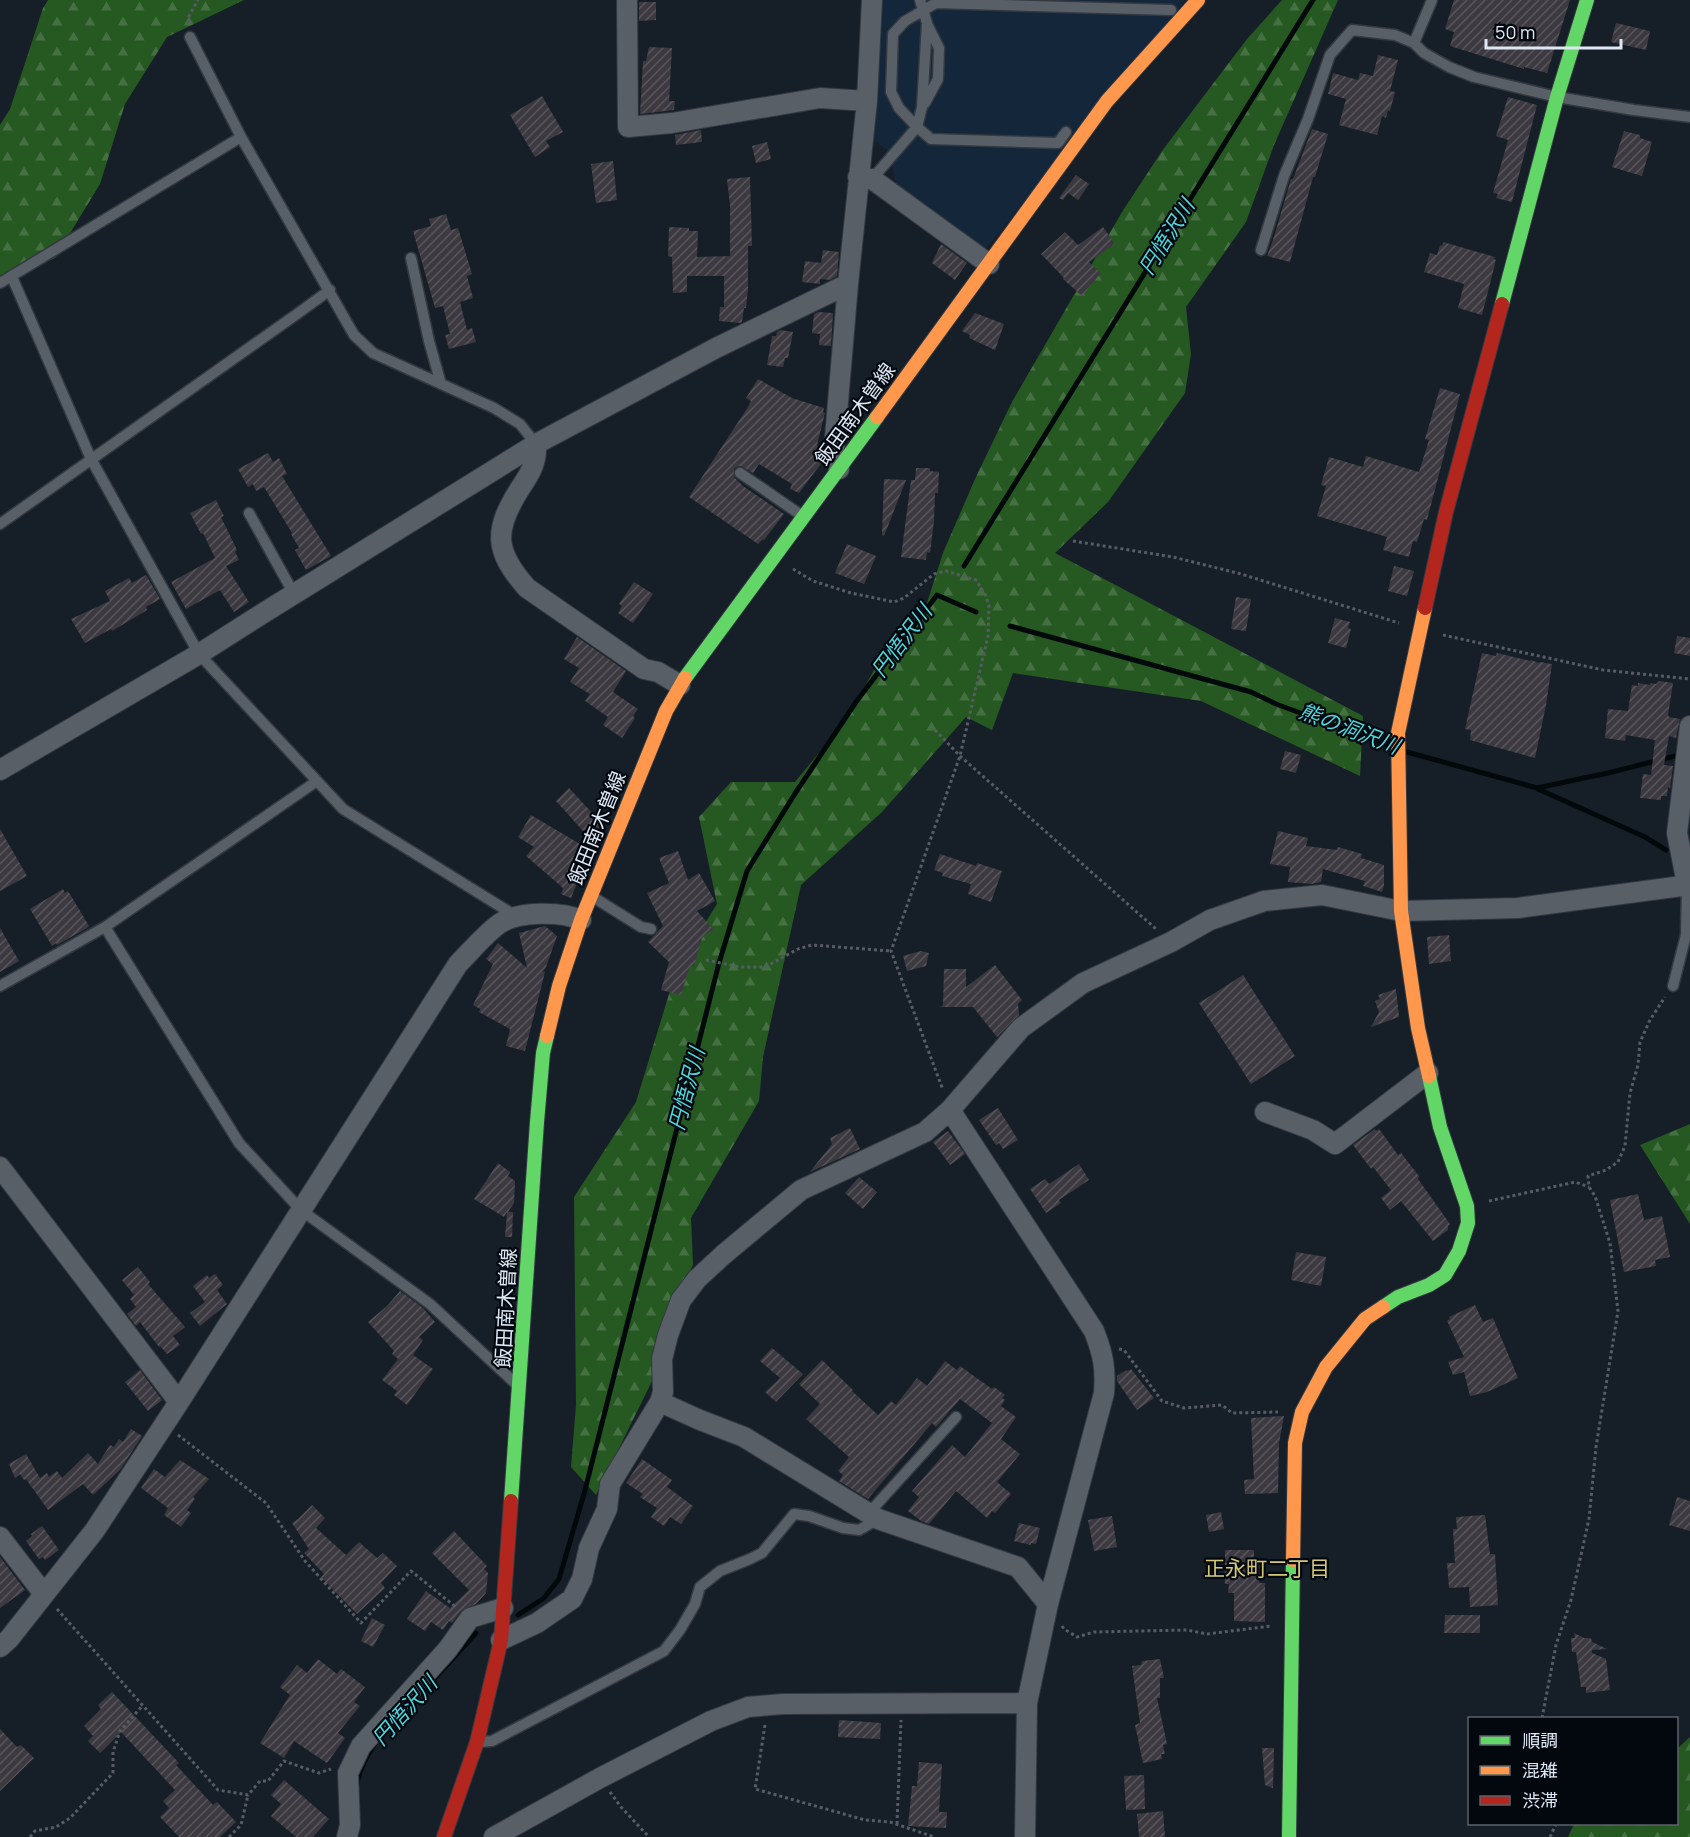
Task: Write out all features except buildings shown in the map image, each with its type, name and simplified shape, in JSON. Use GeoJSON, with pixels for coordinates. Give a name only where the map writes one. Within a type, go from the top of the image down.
{"type":"FeatureCollection","features":[{"type":"Feature","properties":{"kind":"main road","name":"飯田南木曽線"},"geometry":{"type":"LineString","coordinates":[[444,1837],[477,1742],[501,1640],[543,1053],[559,986],[581,920],[666,711],[680,685],[1107,101],[1198,0]]}},
{"type":"Feature","properties":{"kind":"main road"},"geometry":{"type":"LineString","coordinates":[[1289,1837],[1295,1443],[1302,1412],[1326,1367],[1365,1319],[1398,1296],[1429,1285],[1445,1275],[1459,1251],[1468,1223],[1467,1206],[1440,1127],[1418,1029],[1401,911],[1398,733],[1446,512],[1557,98],[1587,0]]}},
{"type":"Feature","properties":{"kind":"street"},"geometry":{"type":"LineString","coordinates":[[627,0],[628,127],[672,123],[820,98],[867,101]]}},
{"type":"Feature","properties":{"kind":"street"},"geometry":{"type":"LineString","coordinates":[[839,469],[834,449],[848,284],[865,178],[872,0]]}},
{"type":"Feature","properties":{"kind":"street"},"geometry":{"type":"LineString","coordinates":[[865,178],[989,264]]}},
{"type":"Feature","properties":{"kind":"street"},"geometry":{"type":"LineString","coordinates":[[0,770],[199,654],[536,444],[716,348],[848,284]]}},
{"type":"Feature","properties":{"kind":"street"},"geometry":{"type":"LineString","coordinates":[[536,444],[537,456],[533,470],[505,513],[501,528],[503,555],[512,571],[527,588],[644,669],[658,672],[680,685]]}},
{"type":"Feature","properties":{"kind":"street"},"geometry":{"type":"LineString","coordinates":[[501,1640],[537,1623],[572,1599],[582,1579],[589,1548],[607,1509],[610,1484],[660,1402],[663,1392],[662,1359],[681,1300],[697,1280],[723,1255],[801,1190],[925,1132],[950,1110],[1021,1028],[1083,983],[1171,942],[1210,920],[1264,901],[1322,895],[1401,911],[1518,908],[1688,884],[1677,833],[1689,733]]}},
{"type":"Feature","properties":{"kind":"street"},"geometry":{"type":"LineString","coordinates":[[0,1647],[95,1530],[458,964],[500,923],[517,917],[544,913],[571,915],[581,920]]}},
{"type":"Feature","properties":{"kind":"street"},"geometry":{"type":"LineString","coordinates":[[1265,1112],[1312,1130],[1335,1144],[1428,1073]]}},
{"type":"Feature","properties":{"kind":"street"},"geometry":{"type":"LineString","coordinates":[[950,1110],[1094,1331],[1100,1345],[1106,1372],[1104,1393],[1048,1604],[1027,1703],[1026,1837]]}},
{"type":"Feature","properties":{"kind":"street"},"geometry":{"type":"LineString","coordinates":[[0,1167],[179,1402]]}},
{"type":"Feature","properties":{"kind":"street"},"geometry":{"type":"LineString","coordinates":[[660,1402],[744,1437],[873,1516],[1018,1567],[1048,1604]]}},
{"type":"Feature","properties":{"kind":"street"},"geometry":{"type":"LineString","coordinates":[[0,1537],[44,1594]]}},
{"type":"Feature","properties":{"kind":"street"},"geometry":{"type":"LineString","coordinates":[[347,1837],[350,1825],[348,1773],[362,1746],[448,1649],[470,1618],[503,1608]]}},
{"type":"Feature","properties":{"kind":"street"},"geometry":{"type":"LineString","coordinates":[[494,1837],[600,1778],[711,1721],[748,1707],[783,1704],[1027,1703]]}},
{"type":"Feature","properties":{"kind":"lane"},"geometry":{"type":"LineString","coordinates":[[1071,126],[1058,142],[931,139],[917,128],[899,108],[891,92],[893,34],[922,5],[936,3],[1167,14],[1179,0]]}},
{"type":"Feature","properties":{"kind":"lane"},"geometry":{"type":"LineString","coordinates":[[1414,43],[1432,0]]}},
{"type":"Feature","properties":{"kind":"lane"},"geometry":{"type":"LineString","coordinates":[[865,178],[917,128],[922,107],[938,79],[939,48],[927,23],[922,5]]}},
{"type":"Feature","properties":{"kind":"lane"},"geometry":{"type":"LineString","coordinates":[[1261,250],[1284,176],[1308,119],[1330,55],[1352,30],[1395,35],[1414,43],[1424,53],[1449,67],[1474,77],[1557,98],[1690,117]]}},
{"type":"Feature","properties":{"kind":"lane"},"geometry":{"type":"LineString","coordinates":[[190,37],[242,137],[354,334],[373,353],[494,408],[520,424],[536,444]]}},
{"type":"Feature","properties":{"kind":"lane"},"geometry":{"type":"LineString","coordinates":[[0,283],[242,137]]}},
{"type":"Feature","properties":{"kind":"lane"},"geometry":{"type":"LineString","coordinates":[[411,258],[432,354],[441,384]]}},
{"type":"Feature","properties":{"kind":"lane"},"geometry":{"type":"LineString","coordinates":[[12,277],[91,459],[199,654],[343,809],[517,917]]}},
{"type":"Feature","properties":{"kind":"lane"},"geometry":{"type":"LineString","coordinates":[[0,524],[330,290]]}},
{"type":"Feature","properties":{"kind":"lane"},"geometry":{"type":"LineString","coordinates":[[740,473],[804,517]]}},
{"type":"Feature","properties":{"kind":"lane"},"geometry":{"type":"LineString","coordinates":[[249,513],[294,594]]}},
{"type":"Feature","properties":{"kind":"lane"},"geometry":{"type":"LineString","coordinates":[[0,986],[105,927],[317,781]]}},
{"type":"Feature","properties":{"kind":"lane"},"geometry":{"type":"LineString","coordinates":[[1673,986],[1686,935],[1688,884]]}},
{"type":"Feature","properties":{"kind":"lane"},"geometry":{"type":"LineString","coordinates":[[591,896],[641,927],[651,929]]}},
{"type":"Feature","properties":{"kind":"lane"},"geometry":{"type":"LineString","coordinates":[[105,927],[239,1143],[302,1210],[430,1304],[520,1388]]}},
{"type":"Feature","properties":{"kind":"lane"},"geometry":{"type":"LineString","coordinates":[[477,1742],[492,1741],[664,1651],[695,1604],[700,1587],[720,1571],[750,1560],[762,1552],[794,1514],[858,1530],[873,1516],[956,1417]]}},
{"type":"Feature","properties":{"kind":"path"},"geometry":{"type":"LineString","coordinates":[[190,37],[189,16],[198,0]]}},
{"type":"Feature","properties":{"kind":"path"},"geometry":{"type":"LineString","coordinates":[[1073,541],[1196,562],[1420,630],[1603,670],[1690,679]]}},
{"type":"Feature","properties":{"kind":"path"},"geometry":{"type":"LineString","coordinates":[[774,558],[813,580],[851,593],[894,602],[904,598],[934,574],[946,571],[976,580],[989,606],[988,636],[960,756],[891,951],[950,1110]]}},
{"type":"Feature","properties":{"kind":"path"},"geometry":{"type":"LineString","coordinates":[[935,730],[960,756],[1171,942]]}},
{"type":"Feature","properties":{"kind":"path"},"geometry":{"type":"LineString","coordinates":[[706,960],[731,965],[765,967],[812,945],[891,951]]}},
{"type":"Feature","properties":{"kind":"path"},"geometry":{"type":"LineString","coordinates":[[1542,1717],[1556,1645],[1571,1600],[1589,1519],[1596,1447],[1618,1311],[1610,1243],[1595,1196],[1589,1187],[1588,1176],[1606,1170],[1618,1162],[1625,1146],[1630,1093],[1638,1065],[1640,1042],[1650,1020],[1673,986]]}},
{"type":"Feature","properties":{"kind":"path"},"geometry":{"type":"LineString","coordinates":[[1467,1206],[1575,1182],[1589,1187]]}},
{"type":"Feature","properties":{"kind":"path"},"geometry":{"type":"LineString","coordinates":[[1100,1345],[1124,1350],[1162,1401],[1184,1408],[1222,1405],[1232,1413],[1302,1412]]}},
{"type":"Feature","properties":{"kind":"path"},"geometry":{"type":"LineString","coordinates":[[164,1425],[266,1503],[305,1561],[361,1623],[411,1571],[470,1618]]}},
{"type":"Feature","properties":{"kind":"path"},"geometry":{"type":"LineString","coordinates":[[44,1594],[218,1790],[248,1795]]}},
{"type":"Feature","properties":{"kind":"path"},"geometry":{"type":"LineString","coordinates":[[1048,1604],[1064,1629],[1077,1637],[1094,1632],[1187,1629],[1207,1634],[1268,1628],[1293,1613]]}},
{"type":"Feature","properties":{"kind":"path"},"geometry":{"type":"LineString","coordinates":[[897,1824],[901,1703]]}},
{"type":"Feature","properties":{"kind":"path"},"geometry":{"type":"LineString","coordinates":[[30,1837],[35,1831],[56,1827],[70,1818],[113,1773],[113,1752],[120,1731],[143,1705]]}},
{"type":"Feature","properties":{"kind":"path"},"geometry":{"type":"LineString","coordinates":[[768,1705],[755,1789],[865,1820],[897,1824],[933,1837]]}},
{"type":"Feature","properties":{"kind":"path"},"geometry":{"type":"LineString","coordinates":[[229,1837],[241,1825],[248,1795],[260,1781],[268,1781],[284,1761],[319,1773],[333,1768]]}},
{"type":"Feature","properties":{"kind":"path"},"geometry":{"type":"LineString","coordinates":[[600,1778],[621,1807],[649,1837]]}},
{"type":"Feature","properties":{"kind":"shaded area"},"geometry":{"type":"Polygon","coordinates":[[[881,0],[1185,0],[985,250],[898,193],[886,149],[873,139],[881,0]]]}},
{"type":"Feature","properties":{"kind":"green space"},"geometry":{"type":"Polygon","coordinates":[[[48,0],[244,0],[167,37],[125,104],[100,184],[55,258],[0,282],[0,125],[10,109],[43,8],[48,0]]]}},
{"type":"Feature","properties":{"kind":"green space"},"geometry":{"type":"Polygon","coordinates":[[[1282,0],[1338,0],[1274,145],[1246,222],[1186,307],[1191,354],[1185,393],[1108,502],[1055,553],[1363,716],[1360,776],[1201,701],[1013,673],[992,730],[966,717],[882,812],[801,885],[763,1057],[759,1101],[691,1218],[693,1265],[670,1312],[653,1379],[596,1495],[571,1467],[576,1405],[574,1197],[636,1102],[677,968],[717,904],[699,817],[731,782],[795,782],[847,719],[879,661],[926,606],[943,553],[1012,402],[1122,212],[1162,151],[1247,39],[1282,0]]]}},
{"type":"Feature","properties":{"kind":"green space"},"geometry":{"type":"Polygon","coordinates":[[[1690,1124],[1690,1224],[1640,1145],[1690,1124]]]}},
{"type":"Feature","properties":{"kind":"green space"},"geometry":{"type":"Polygon","coordinates":[[[1690,1737],[1690,1837],[1568,1837],[1574,1825],[1678,1825],[1678,1748],[1690,1737]]]}},
{"type":"Feature","properties":{"kind":"waterway","name":"円悟沢川"},"geometry":{"type":"LineString","coordinates":[[964,566],[1313,0]]}},
{"type":"Feature","properties":{"kind":"waterway","name":"円悟沢川"},"geometry":{"type":"LineString","coordinates":[[518,1615],[544,1598],[559,1579],[584,1494],[719,963],[747,871],[856,702],[937,595],[976,612]]}},
{"type":"Feature","properties":{"kind":"waterway","name":"熊の洞沢川"},"geometry":{"type":"LineString","coordinates":[[1010,626],[1251,692],[1276,704],[1390,746]]}},
{"type":"Feature","properties":{"kind":"waterway","name":"熊の洞沢川"},"geometry":{"type":"LineString","coordinates":[[1407,752],[1537,788],[1683,754]]}},
{"type":"Feature","properties":{"kind":"waterway"},"geometry":{"type":"LineString","coordinates":[[1538,789],[1645,837],[1666,850]]}},
{"type":"Feature","properties":{"kind":"waterway","name":"円悟沢川"},"geometry":{"type":"LineString","coordinates":[[412,1703],[476,1633]]}},
{"type":"Feature","properties":{"kind":"waterway","name":"円悟沢川"},"geometry":{"type":"LineString","coordinates":[[357,1786],[363,1764],[374,1745]]}},
{"type":"Feature","properties":{"kind":"traffic: fast"},"geometry":{"type":"LineString","coordinates":[[1502,304],[1557,97],[1587,0]]}},
{"type":"Feature","properties":{"kind":"traffic: fast"},"geometry":{"type":"LineString","coordinates":[[685,678],[877,417]]}},
{"type":"Feature","properties":{"kind":"traffic: fast"},"geometry":{"type":"LineString","coordinates":[[511,1501],[537,1122],[543,1053],[547,1036]]}},
{"type":"Feature","properties":{"kind":"traffic: fast"},"geometry":{"type":"LineString","coordinates":[[1383,1307],[1398,1297],[1429,1285],[1445,1275],[1459,1251],[1468,1223],[1467,1206],[1440,1127],[1429,1076]]}},
{"type":"Feature","properties":{"kind":"traffic: fast"},"geometry":{"type":"LineString","coordinates":[[1289,1837],[1293,1560]]}},
{"type":"Feature","properties":{"kind":"traffic: slow"},"geometry":{"type":"LineString","coordinates":[[877,417],[1107,101],[1198,0]]}},
{"type":"Feature","properties":{"kind":"traffic: slow"},"geometry":{"type":"LineString","coordinates":[[1425,608],[1398,733],[1401,911],[1418,1028],[1429,1076]]}},
{"type":"Feature","properties":{"kind":"traffic: slow"},"geometry":{"type":"LineString","coordinates":[[547,1036],[559,986],[581,920],[666,711],[685,678]]}},
{"type":"Feature","properties":{"kind":"traffic: slow"},"geometry":{"type":"LineString","coordinates":[[1293,1560],[1295,1443],[1302,1412],[1326,1367],[1365,1319],[1383,1307]]}},
{"type":"Feature","properties":{"kind":"traffic: jam"},"geometry":{"type":"LineString","coordinates":[[1425,608],[1446,512],[1502,304]]}},
{"type":"Feature","properties":{"kind":"traffic: jam"},"geometry":{"type":"LineString","coordinates":[[444,1837],[477,1742],[501,1640],[511,1501]]}},
{"type":"Feature","properties":{"kind":"district","name":"正永町二丁目"},"geometry":{"type":"Point","coordinates":[1267,1569]}}]}
